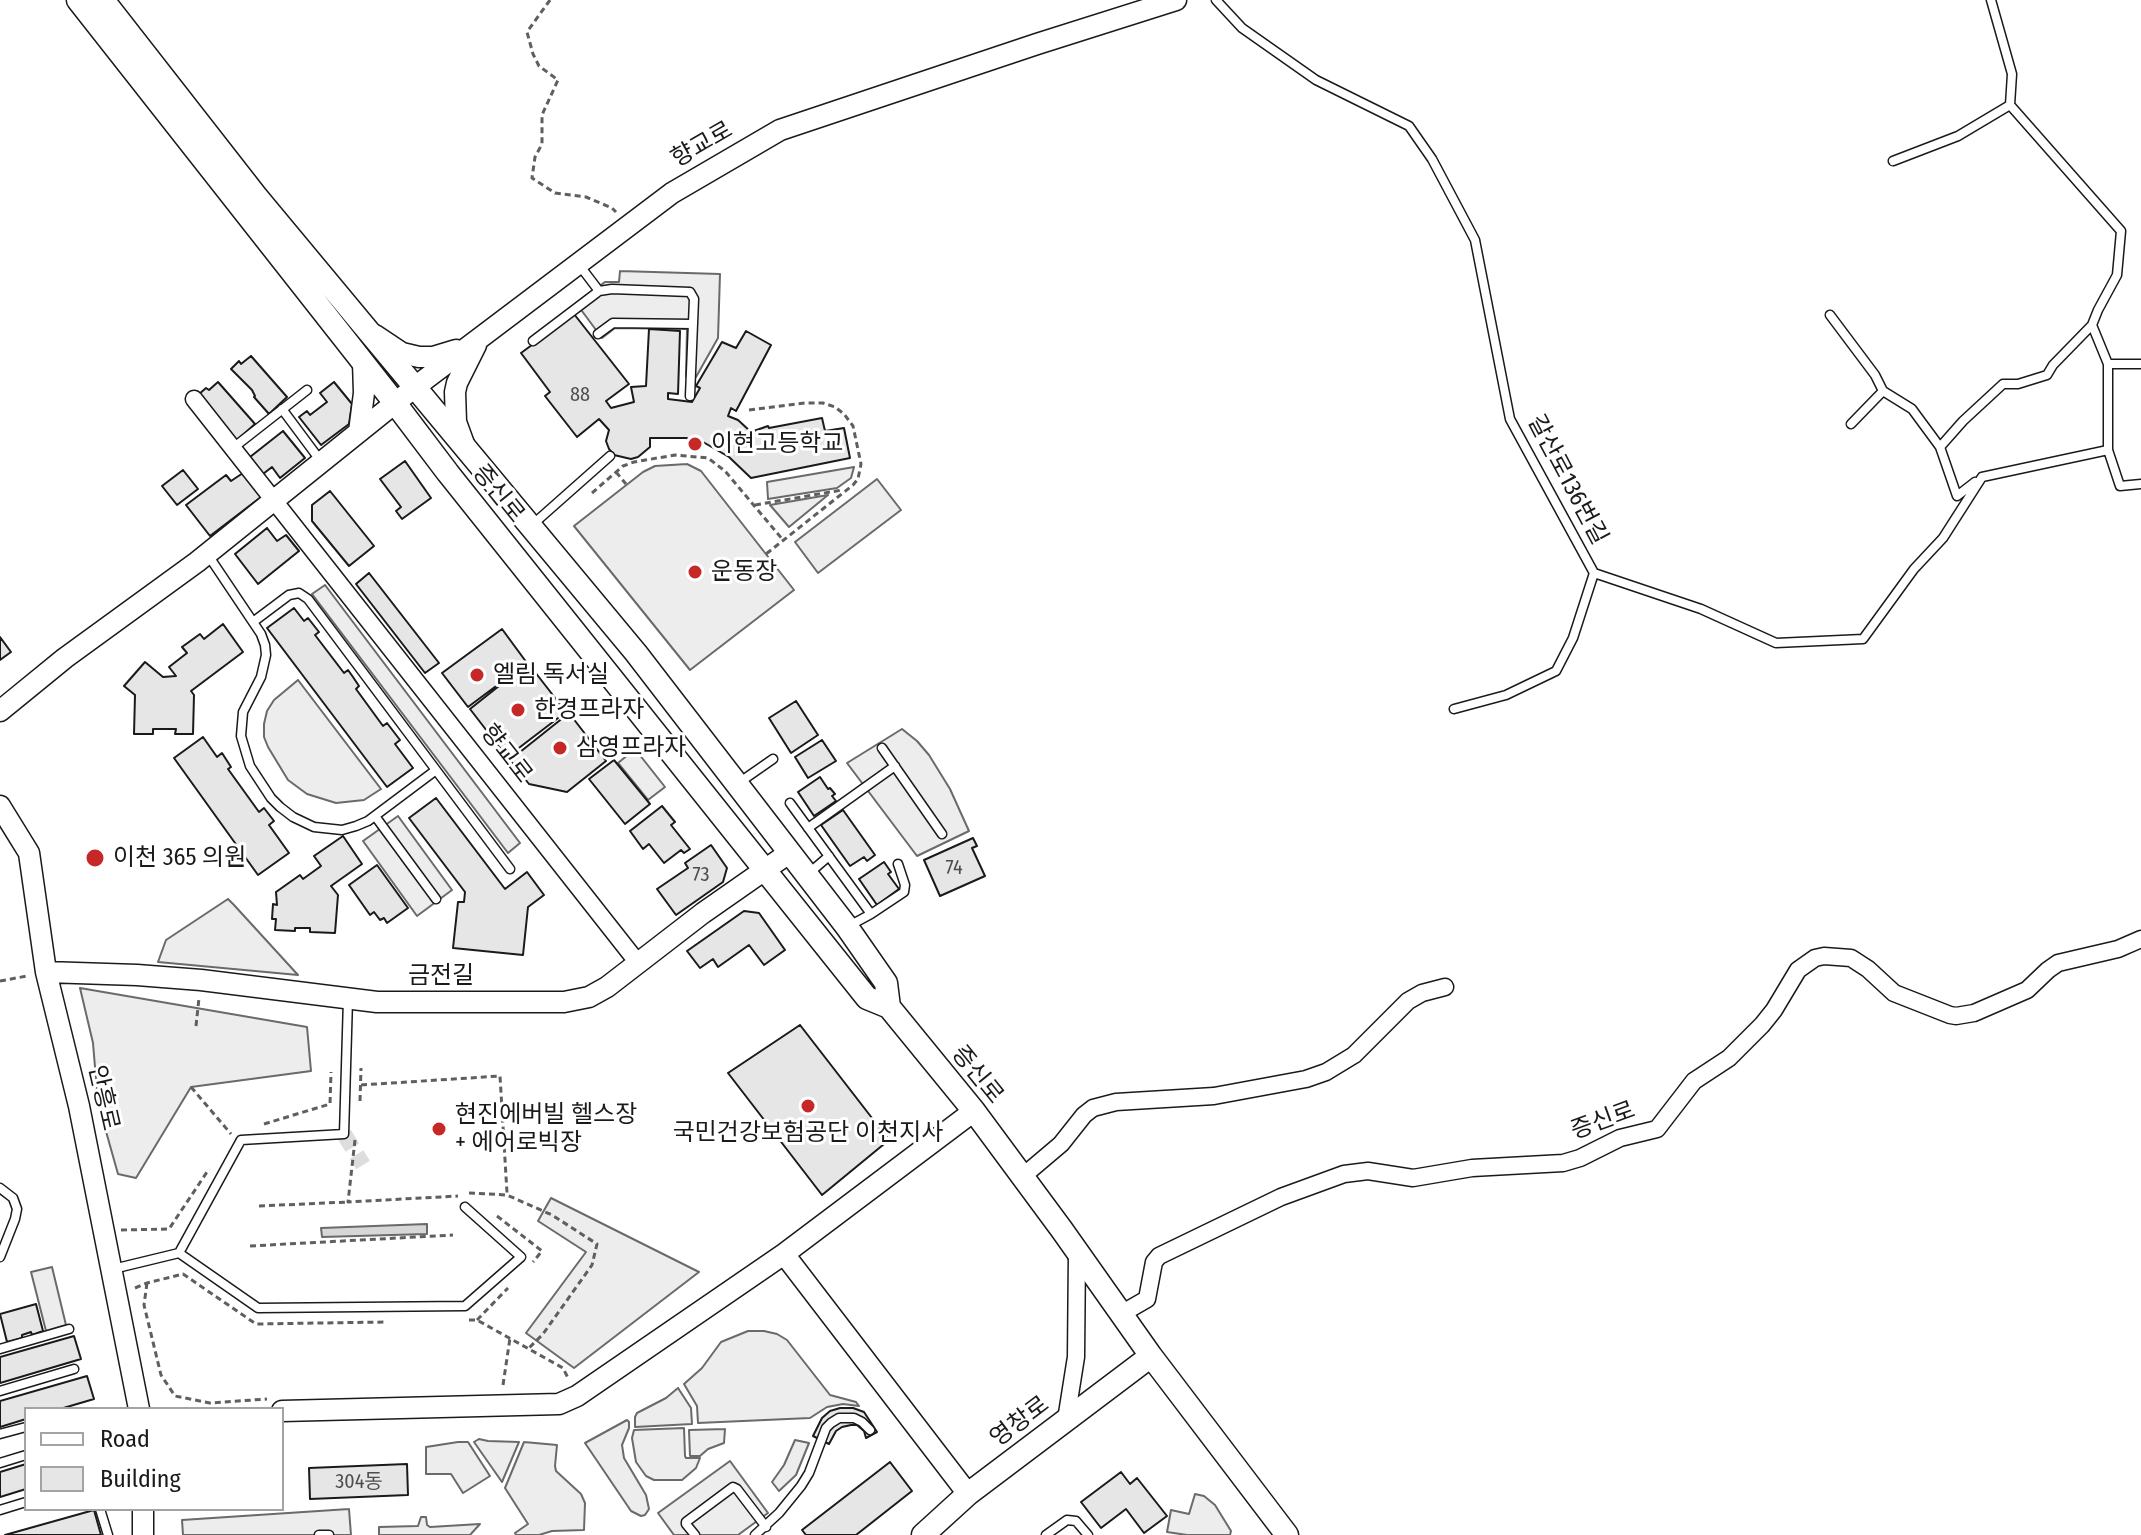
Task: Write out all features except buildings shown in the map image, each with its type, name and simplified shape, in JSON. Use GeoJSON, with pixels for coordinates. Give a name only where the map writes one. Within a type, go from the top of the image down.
{"type":"FeatureCollection","features":[{"type":"Feature","properties":{"kind":"main road","name":"증신로"},"geometry":{"type":"LineString","coordinates":[[78,0],[448,473],[867,998],[889,1007],[974,1111],[1151,1356],[1287,1535]]}},
{"type":"Feature","properties":{"kind":"main road","name":"증신로"},"geometry":{"type":"LineString","coordinates":[[103,0],[256,196],[636,653],[847,927],[886,983],[889,1007]]}},
{"type":"Feature","properties":{"kind":"main road","name":"영창로"},"geometry":{"type":"LineString","coordinates":[[923,1535],[968,1494],[1151,1356]]}},
{"type":"Feature","properties":{"kind":"street","name":"향교로"},"geometry":{"type":"LineString","coordinates":[[0,711],[65,658],[275,501],[415,387],[672,193],[780,130],[1176,0]]}},
{"type":"Feature","properties":{"kind":"street"},"geometry":{"type":"LineString","coordinates":[[367,330],[402,353],[419,357],[444,355],[478,341]]}},
{"type":"Feature","properties":{"kind":"street"},"geometry":{"type":"LineString","coordinates":[[465,447],[456,422],[455,392],[478,341]]}},
{"type":"Feature","properties":{"kind":"street"},"geometry":{"type":"LineString","coordinates":[[359,432],[365,383],[363,362]]}},
{"type":"Feature","properties":{"kind":"street","name":"향교로"},"geometry":{"type":"LineString","coordinates":[[194,399],[638,963]]}},
{"type":"Feature","properties":{"kind":"street","name":"안흥로"},"geometry":{"type":"LineString","coordinates":[[0,806],[29,853],[46,972],[79,1106],[139,1407]]}},
{"type":"Feature","properties":{"kind":"street","name":"금전길"},"geometry":{"type":"LineString","coordinates":[[46,972],[201,980],[393,1002],[564,1002],[589,997],[607,987],[789,853]]}},
{"type":"Feature","properties":{"kind":"street","name":"증신로"},"geometry":{"type":"LineString","coordinates":[[1121,1314],[1147,1299],[1154,1262],[1159,1256],[1281,1197],[1332,1178],[1368,1171],[1413,1178],[1472,1168],[1563,1163],[1620,1138],[1657,1129],[1688,1087],[1729,1058],[1762,1025],[1798,970],[1815,958],[1851,958],[1894,993],[1956,1016],[1974,1013],[2027,990],[2058,963],[2118,949],[2141,939]]}},
{"type":"Feature","properties":{"kind":"street"},"geometry":{"type":"LineString","coordinates":[[1022,1177],[1061,1144],[1093,1108],[1116,1102],[1214,1096],[1306,1079],[1326,1072],[1354,1055],[1408,1001],[1422,993],[1445,987]]}},
{"type":"Feature","properties":{"kind":"street"},"geometry":{"type":"LineString","coordinates":[[277,1405],[559,1404],[577,1396],[784,1254],[974,1111]]}},
{"type":"Feature","properties":{"kind":"street"},"geometry":{"type":"LineString","coordinates":[[1066,1420],[1076,1357],[1077,1252]]}},
{"type":"Feature","properties":{"kind":"street"},"geometry":{"type":"LineString","coordinates":[[784,1254],[968,1494]]}},
{"type":"Feature","properties":{"kind":"street"},"geometry":{"type":"LineString","coordinates":[[143,1511],[143,1535]]}},
{"type":"Feature","properties":{"kind":"lane","name":"갈산로136번길"},"geometry":{"type":"LineString","coordinates":[[1216,0],[1242,28],[1316,80],[1409,126],[1432,159],[1475,240],[1510,419],[1594,573],[1701,609],[1776,643],[1863,639],[1914,569],[1943,538],[1982,477]]}},
{"type":"Feature","properties":{"kind":"lane"},"geometry":{"type":"LineString","coordinates":[[1940,447],[2003,384],[2018,384],[2047,375],[2092,325],[2117,275],[2121,231],[2010,105],[2012,74],[1991,0]]}},
{"type":"Feature","properties":{"kind":"lane"},"geometry":{"type":"LineString","coordinates":[[1893,161],[1958,136],[2010,105]]}},
{"type":"Feature","properties":{"kind":"lane"},"geometry":{"type":"LineString","coordinates":[[578,264],[599,291]]}},
{"type":"Feature","properties":{"kind":"lane"},"geometry":{"type":"LineString","coordinates":[[533,341],[599,291],[690,292],[694,299],[690,396]]}},
{"type":"Feature","properties":{"kind":"lane"},"geometry":{"type":"LineString","coordinates":[[1830,315],[1875,375],[1883,391],[1912,409],[1940,447],[1957,496],[1982,477],[2108,450]]}},
{"type":"Feature","properties":{"kind":"lane"},"geometry":{"type":"LineString","coordinates":[[598,334],[613,323],[693,324]]}},
{"type":"Feature","properties":{"kind":"lane"},"geometry":{"type":"LineString","coordinates":[[2092,325],[2108,364],[2108,450],[2120,486],[2141,484]]}},
{"type":"Feature","properties":{"kind":"lane"},"geometry":{"type":"LineString","coordinates":[[2108,364],[2141,364]]}},
{"type":"Feature","properties":{"kind":"lane"},"geometry":{"type":"LineString","coordinates":[[233,448],[307,390]]}},
{"type":"Feature","properties":{"kind":"lane"},"geometry":{"type":"LineString","coordinates":[[1851,424],[1883,391]]}},
{"type":"Feature","properties":{"kind":"lane"},"geometry":{"type":"LineString","coordinates":[[282,409],[322,463]]}},
{"type":"Feature","properties":{"kind":"lane"},"geometry":{"type":"LineString","coordinates":[[530,526],[607,458]]}},
{"type":"Feature","properties":{"kind":"lane"},"geometry":{"type":"LineString","coordinates":[[207,554],[261,634],[266,655],[261,677],[241,722],[243,744],[250,766],[271,798],[293,817],[314,827],[342,830],[375,816],[436,770]]}},
{"type":"Feature","properties":{"kind":"lane"},"geometry":{"type":"LineString","coordinates":[[1454,709],[1506,695],[1556,671],[1573,638],[1594,573]]}},
{"type":"Feature","properties":{"kind":"lane"},"geometry":{"type":"LineString","coordinates":[[253,622],[289,595],[304,595],[510,869]]}},
{"type":"Feature","properties":{"kind":"lane"},"geometry":{"type":"LineString","coordinates":[[882,748],[942,834]]}},
{"type":"Feature","properties":{"kind":"lane"},"geometry":{"type":"LineString","coordinates":[[736,785],[773,759]]}},
{"type":"Feature","properties":{"kind":"lane"},"geometry":{"type":"LineString","coordinates":[[808,828],[895,766]]}},
{"type":"Feature","properties":{"kind":"lane"},"geometry":{"type":"LineString","coordinates":[[790,803],[871,914]]}},
{"type":"Feature","properties":{"kind":"lane"},"geometry":{"type":"LineString","coordinates":[[375,816],[436,899]]}},
{"type":"Feature","properties":{"kind":"lane"},"geometry":{"type":"LineString","coordinates":[[807,875],[829,856]]}},
{"type":"Feature","properties":{"kind":"lane"},"geometry":{"type":"LineString","coordinates":[[847,927],[904,892],[898,864]]}},
{"type":"Feature","properties":{"kind":"lane"},"geometry":{"type":"LineString","coordinates":[[112,1269],[179,1253],[241,1140],[344,1134],[348,999]]}},
{"type":"Feature","properties":{"kind":"lane"},"geometry":{"type":"LineString","coordinates":[[0,1188],[13,1198],[17,1209],[0,1257]]}},
{"type":"Feature","properties":{"kind":"lane"},"geometry":{"type":"LineString","coordinates":[[179,1253],[258,1308],[465,1306],[521,1257],[465,1207]]}},
{"type":"Feature","properties":{"kind":"lane"},"geometry":{"type":"LineString","coordinates":[[0,1349],[69,1329]]}},
{"type":"Feature","properties":{"kind":"lane"},"geometry":{"type":"LineString","coordinates":[[0,1391],[74,1369]]}},
{"type":"Feature","properties":{"kind":"lane"},"geometry":{"type":"LineString","coordinates":[[755,1535],[766,1527],[801,1486],[831,1423],[839,1418],[854,1418],[870,1430]]}},
{"type":"Feature","properties":{"kind":"lane"},"geometry":{"type":"LineString","coordinates":[[0,1434],[24,1428]]}},
{"type":"Feature","properties":{"kind":"lane"},"geometry":{"type":"LineString","coordinates":[[0,1463],[24,1456]]}},
{"type":"Feature","properties":{"kind":"lane"},"geometry":{"type":"LineString","coordinates":[[695,1535],[686,1522],[733,1487],[766,1527]]}},
{"type":"Feature","properties":{"kind":"lane"},"geometry":{"type":"LineString","coordinates":[[0,1510],[24,1503]]}},
{"type":"Feature","properties":{"kind":"lane"},"geometry":{"type":"LineString","coordinates":[[101,1511],[108,1535]]}},
{"type":"Feature","properties":{"kind":"lane"},"geometry":{"type":"LineString","coordinates":[[1046,1535],[1067,1520],[1076,1521],[1088,1535]]}},
{"type":"Feature","properties":{"kind":"lane"},"geometry":{"type":"LineString","coordinates":[[319,1535],[329,1535]]}},
{"type":"Feature","properties":{"kind":"path"},"geometry":{"type":"LineString","coordinates":[[550,0],[527,32],[539,66],[558,80],[542,115],[542,144],[535,157],[532,178],[555,193],[586,197],[612,208],[623,220],[612,238]]}},
{"type":"Feature","properties":{"kind":"path"},"geometry":{"type":"LineString","coordinates":[[749,410],[805,403],[835,407],[853,426],[861,464],[858,479],[766,554]]}},
{"type":"Feature","properties":{"kind":"path"},"geometry":{"type":"LineString","coordinates":[[592,493],[623,466],[634,462],[675,455],[708,458],[725,471],[783,540]]}},
{"type":"Feature","properties":{"kind":"path"},"geometry":{"type":"LineString","coordinates":[[607,458],[626,484]]}},
{"type":"Feature","properties":{"kind":"path"},"geometry":{"type":"LineString","coordinates":[[754,505],[846,490]]}},
{"type":"Feature","properties":{"kind":"path"},"geometry":{"type":"LineString","coordinates":[[0,981],[46,972]]}},
{"type":"Feature","properties":{"kind":"path"},"geometry":{"type":"LineString","coordinates":[[196,1026],[201,980]]}},
{"type":"Feature","properties":{"kind":"path"},"geometry":{"type":"LineString","coordinates":[[360,1057],[360,1100]]}},
{"type":"Feature","properties":{"kind":"path"},"geometry":{"type":"LineString","coordinates":[[361,1085],[500,1076],[507,1195]]}},
{"type":"Feature","properties":{"kind":"path"},"geometry":{"type":"LineString","coordinates":[[191,1087],[231,1134]]}},
{"type":"Feature","properties":{"kind":"path"},"geometry":{"type":"LineString","coordinates":[[348,1202],[357,1129]]}},
{"type":"Feature","properties":{"kind":"path"},"geometry":{"type":"LineString","coordinates":[[469,1193],[507,1195],[552,1215],[597,1244],[592,1265],[543,1334],[529,1348]]}},
{"type":"Feature","properties":{"kind":"path"},"geometry":{"type":"LineString","coordinates":[[259,1206],[454,1197]]}},
{"type":"Feature","properties":{"kind":"path"},"geometry":{"type":"LineString","coordinates":[[250,1246],[453,1235]]}},
{"type":"Feature","properties":{"kind":"path"},"geometry":{"type":"LineString","coordinates":[[147,1283],[144,1305],[161,1375],[175,1396],[210,1403],[277,1405]]}},
{"type":"Feature","properties":{"kind":"path"},"geometry":{"type":"LineString","coordinates":[[503,1388],[510,1338]]}},
{"type":"Feature","properties":{"kind":"shaded area"},"geometry":{"type":"Polygon","coordinates":[[[620,271],[720,274],[718,338],[696,377],[686,377],[687,329],[615,328],[602,338],[576,303],[605,282],[619,282],[620,271]]]}},
{"type":"Feature","properties":{"kind":"shaded area","name":"운동장"},"geometry":{"type":"Polygon","coordinates":[[[687,464],[701,471],[794,590],[690,670],[574,526],[643,472],[655,466],[687,464]]]}},
{"type":"Feature","properties":{"kind":"shaded area"},"geometry":{"type":"Polygon","coordinates":[[[854,467],[851,478],[837,488],[768,499],[767,482],[854,467]]]}},
{"type":"Feature","properties":{"kind":"shaded area"},"geometry":{"type":"Polygon","coordinates":[[[877,479],[901,510],[818,573],[795,542],[877,479]]]}},
{"type":"Feature","properties":{"kind":"shaded area"},"geometry":{"type":"Polygon","coordinates":[[[828,495],[789,527],[770,505],[828,495]]]}},
{"type":"Feature","properties":{"kind":"shaded area"},"geometry":{"type":"Polygon","coordinates":[[[325,585],[520,843],[508,853],[312,594],[325,585]]]}},
{"type":"Feature","properties":{"kind":"shaded area"},"geometry":{"type":"Polygon","coordinates":[[[298,680],[381,789],[364,800],[336,803],[307,794],[288,780],[268,747],[264,724],[274,700],[298,680]]]}},
{"type":"Feature","properties":{"kind":"shaded area"},"geometry":{"type":"Polygon","coordinates":[[[902,729],[929,755],[950,789],[969,831],[917,856],[847,763],[902,729]]]}},
{"type":"Feature","properties":{"kind":"shaded area"},"geometry":{"type":"Polygon","coordinates":[[[635,749],[665,787],[648,800],[618,763],[635,749]]]}},
{"type":"Feature","properties":{"kind":"shaded area"},"geometry":{"type":"Polygon","coordinates":[[[398,816],[452,890],[417,916],[363,841],[398,816]]]}},
{"type":"Feature","properties":{"kind":"shaded area"},"geometry":{"type":"Polygon","coordinates":[[[228,899],[298,975],[158,962],[166,940],[228,899]]]}},
{"type":"Feature","properties":{"kind":"shaded area"},"geometry":{"type":"Polygon","coordinates":[[[80,988],[307,1027],[311,1071],[191,1087],[136,1178],[118,1174],[98,1103],[93,1043],[80,988]]]}},
{"type":"Feature","properties":{"kind":"shaded area"},"geometry":{"type":"Polygon","coordinates":[[[551,1198],[699,1272],[574,1368],[526,1333],[586,1252],[538,1221],[551,1198]]]}},
{"type":"Feature","properties":{"kind":"shaded area"},"geometry":{"type":"Polygon","coordinates":[[[427,1224],[427,1234],[322,1237],[321,1228],[427,1224]]]}},
{"type":"Feature","properties":{"kind":"shaded area"},"geometry":{"type":"Polygon","coordinates":[[[52,1267],[66,1325],[46,1331],[31,1272],[52,1267]]]}},
{"type":"Feature","properties":{"kind":"shaded area"},"geometry":{"type":"Polygon","coordinates":[[[748,1331],[777,1334],[787,1340],[830,1395],[856,1402],[859,1406],[843,1404],[827,1407],[810,1418],[698,1423],[697,1406],[684,1384],[702,1368],[721,1342],[748,1331]]]}},
{"type":"Feature","properties":{"kind":"shaded area"},"geometry":{"type":"Polygon","coordinates":[[[678,1388],[691,1408],[692,1424],[635,1427],[637,1413],[678,1388]]]}},
{"type":"Feature","properties":{"kind":"shaded area"},"geometry":{"type":"Polygon","coordinates":[[[627,1420],[629,1428],[622,1445],[624,1458],[646,1495],[649,1509],[641,1516],[631,1511],[585,1443],[627,1420]]]}},
{"type":"Feature","properties":{"kind":"shaded area"},"geometry":{"type":"Polygon","coordinates":[[[684,1428],[685,1456],[700,1458],[696,1468],[682,1480],[654,1480],[646,1476],[636,1462],[632,1438],[634,1430],[684,1428]]]}},
{"type":"Feature","properties":{"kind":"shaded area"},"geometry":{"type":"Polygon","coordinates":[[[725,1429],[724,1443],[700,1456],[690,1456],[689,1430],[725,1429]]]}},
{"type":"Feature","properties":{"kind":"shaded area"},"geometry":{"type":"Polygon","coordinates":[[[479,1439],[519,1442],[502,1482],[474,1442],[479,1439]]]}},
{"type":"Feature","properties":{"kind":"shaded area"},"geometry":{"type":"Polygon","coordinates":[[[795,1440],[809,1443],[796,1475],[779,1491],[772,1482],[795,1440]]]}},
{"type":"Feature","properties":{"kind":"shaded area"},"geometry":{"type":"Polygon","coordinates":[[[468,1442],[490,1476],[463,1493],[451,1474],[426,1474],[426,1447],[468,1442]]]}},
{"type":"Feature","properties":{"kind":"shaded area"},"geometry":{"type":"Polygon","coordinates":[[[524,1442],[557,1445],[556,1471],[581,1494],[585,1503],[584,1530],[516,1535],[528,1524],[505,1488],[524,1442]]]}},
{"type":"Feature","properties":{"kind":"shaded area"},"geometry":{"type":"Polygon","coordinates":[[[730,1461],[768,1513],[738,1535],[674,1535],[658,1513],[730,1461]]]}},
{"type":"Feature","properties":{"kind":"shaded area"},"geometry":{"type":"Polygon","coordinates":[[[1195,1494],[1204,1496],[1215,1505],[1231,1531],[1230,1535],[1167,1532],[1171,1510],[1189,1514],[1195,1494]]]}},
{"type":"Feature","properties":{"kind":"shaded area"},"geometry":{"type":"Polygon","coordinates":[[[349,1509],[351,1535],[183,1535],[182,1520],[349,1509]]]}},
{"type":"Feature","properties":{"kind":"shaded area"},"geometry":{"type":"Polygon","coordinates":[[[421,1517],[426,1517],[430,1527],[480,1524],[470,1535],[379,1535],[379,1527],[418,1526],[421,1517]]]}},
{"type":"Feature","properties":{"kind":"tunnel"},"geometry":{"type":"LineString","coordinates":[[344,1134],[363,1165]]}},
{"type":"Feature","properties":{"kind":"place","name":"이현고등학교"},"geometry":{"type":"Point","coordinates":[695,444]}},
{"type":"Feature","properties":{"kind":"place","name":"운동장"},"geometry":{"type":"Point","coordinates":[695,572]}},
{"type":"Feature","properties":{"kind":"place","name":"엘림 독서실"},"geometry":{"type":"Point","coordinates":[477,675]}},
{"type":"Feature","properties":{"kind":"place","name":"한경프라자"},"geometry":{"type":"Point","coordinates":[518,710]}},
{"type":"Feature","properties":{"kind":"place","name":"삼영프라자"},"geometry":{"type":"Point","coordinates":[560,748]}},
{"type":"Feature","properties":{"kind":"place","name":"이천 365 의원"},"geometry":{"type":"Point","coordinates":[95,858]}},
{"type":"Feature","properties":{"kind":"place","name":"국민건강보험공단 이천지사"},"geometry":{"type":"Point","coordinates":[808,1106]}},
{"type":"Feature","properties":{"kind":"place","name":"현진에버빌 헬스장 + 에어로빅장"},"geometry":{"type":"Point","coordinates":[439,1129]}}]}
